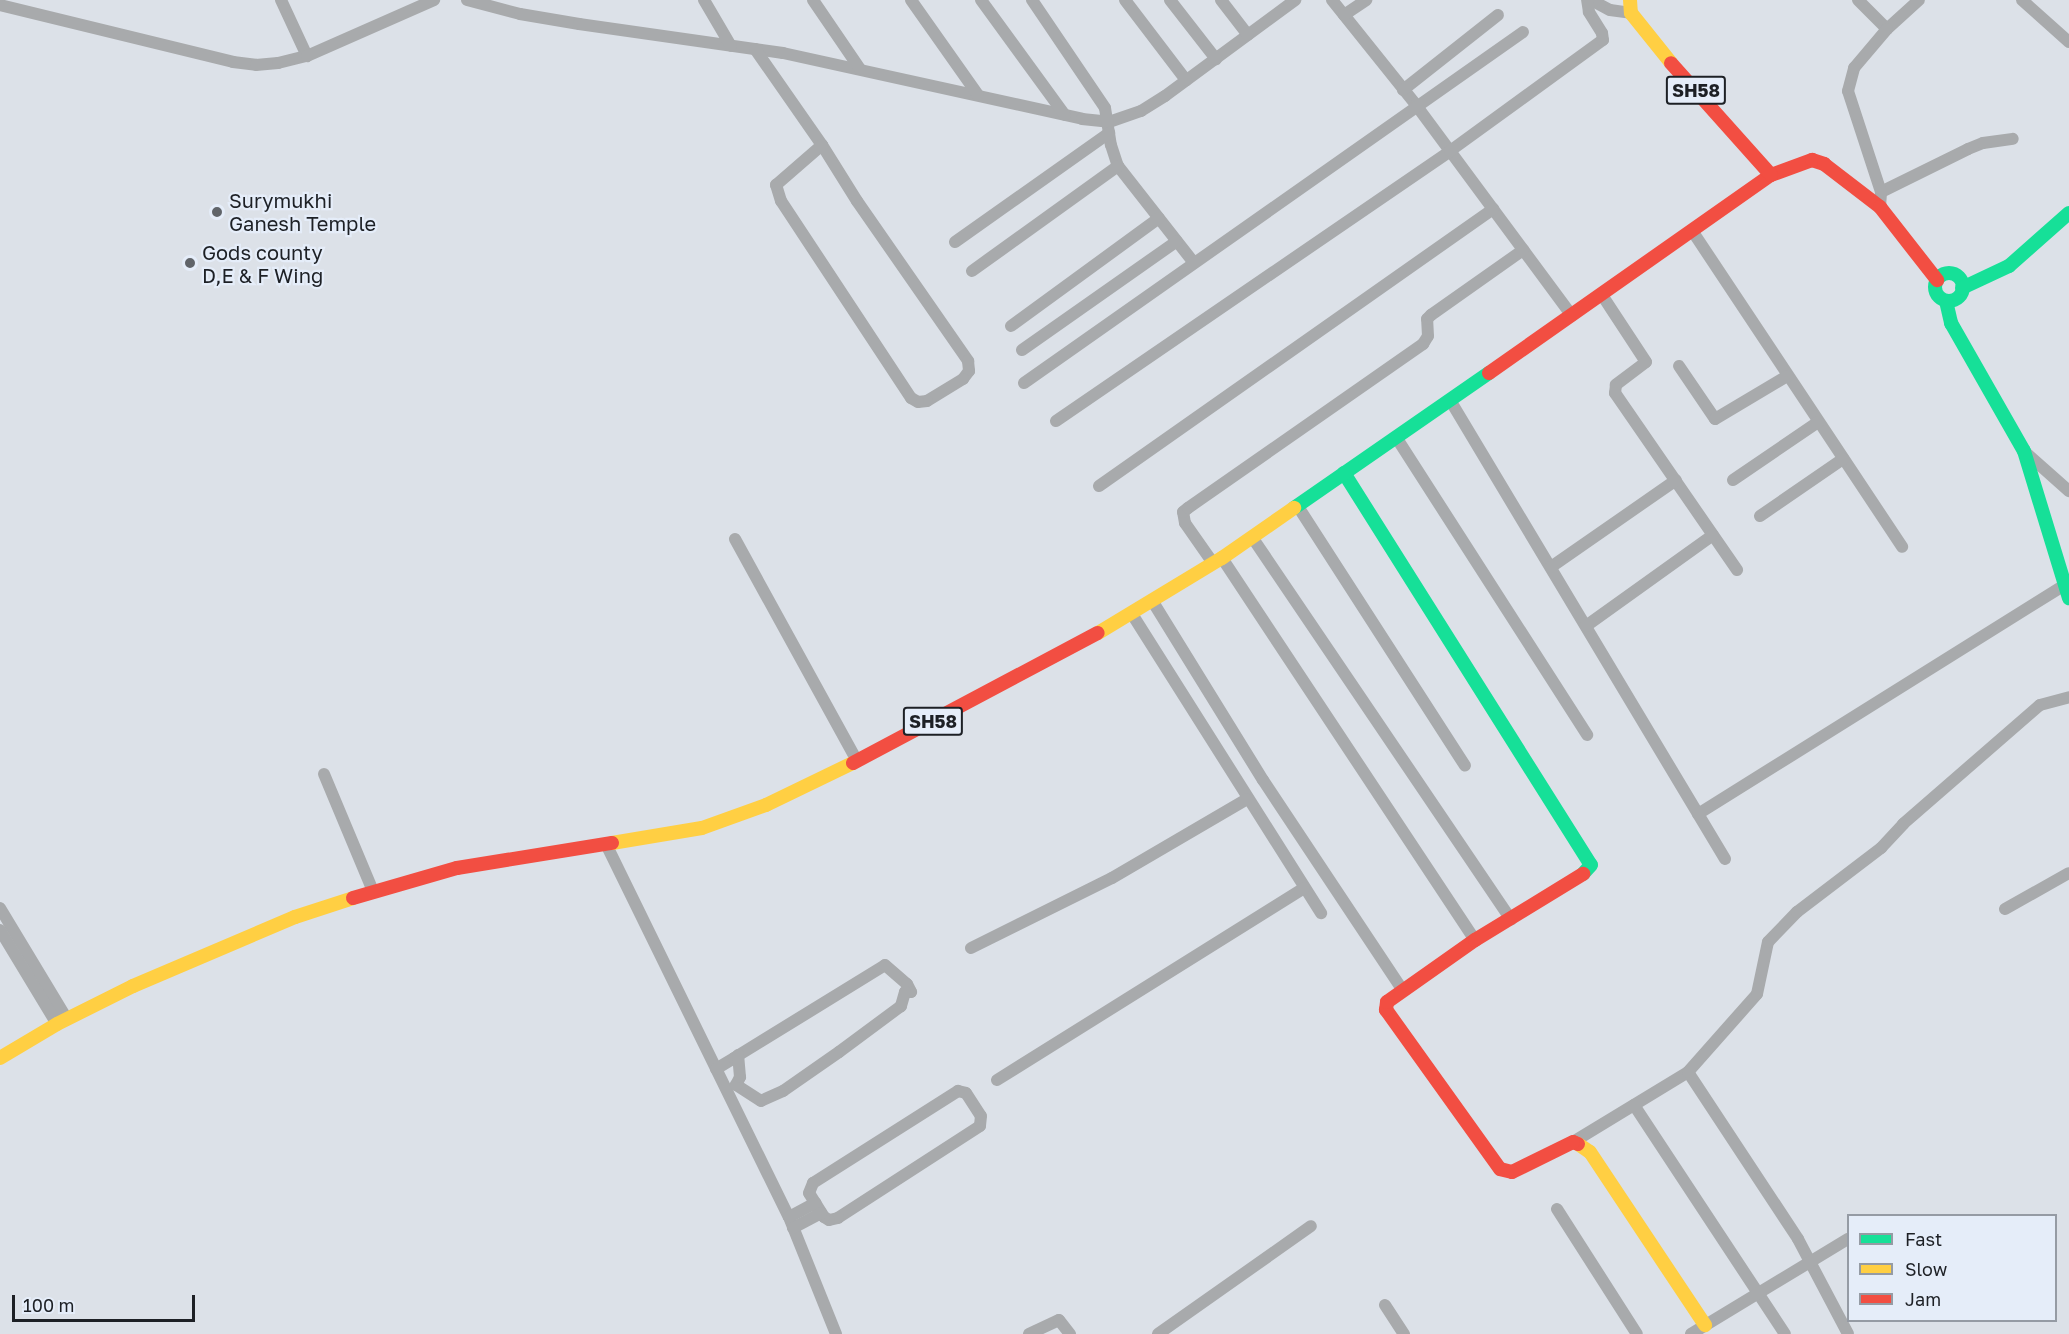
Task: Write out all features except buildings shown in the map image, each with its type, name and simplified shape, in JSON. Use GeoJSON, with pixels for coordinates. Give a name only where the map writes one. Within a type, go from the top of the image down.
{"type":"FeatureCollection","features":[{"type":"Feature","properties":{"kind":"main road","name":"SH58"},"geometry":{"type":"LineString","coordinates":[[0,1058],[62,1021],[207,953],[295,917],[374,891],[457,868],[702,828],[766,805],[857,761],[1153,602],[1252,537],[1572,316],[1693,232],[1771,174],[1644,32],[1631,7]]}},
{"type":"Feature","properties":{"kind":"main road"},"geometry":{"type":"LineString","coordinates":[[1771,174],[1797,163],[1812,160],[1838,173],[1880,207],[1911,250],[1937,280]]}},
{"type":"Feature","properties":{"kind":"main road"},"geometry":{"type":"LineString","coordinates":[[1962,288],[2009,266],[2067,218]]}},
{"type":"Feature","properties":{"kind":"main road"},"geometry":{"type":"LineString","coordinates":[[1946,301],[1958,297],[1962,288],[1960,280],[1953,274],[1944,274],[1937,280],[1936,293],[1946,301],[1951,323],[2024,451],[2067,591]]}},
{"type":"Feature","properties":{"kind":"main road"},"geometry":{"type":"LineString","coordinates":[[1344,473],[1589,858],[1591,865],[1587,871],[1476,940],[1387,1002],[1386,1010],[1500,1168],[1512,1172],[1572,1142],[1582,1145],[1590,1152],[1706,1325]]}},
{"type":"Feature","properties":{"kind":"street"},"geometry":{"type":"LineString","coordinates":[[281,0],[307,56]]}},
{"type":"Feature","properties":{"kind":"street"},"geometry":{"type":"LineString","coordinates":[[0,5],[233,62],[256,65],[278,63],[307,56],[430,0]]}},
{"type":"Feature","properties":{"kind":"street"},"geometry":{"type":"LineString","coordinates":[[704,0],[731,46]]}},
{"type":"Feature","properties":{"kind":"street"},"geometry":{"type":"LineString","coordinates":[[813,0],[860,69]]}},
{"type":"Feature","properties":{"kind":"street"},"geometry":{"type":"LineString","coordinates":[[912,0],[978,94]]}},
{"type":"Feature","properties":{"kind":"street"},"geometry":{"type":"LineString","coordinates":[[981,0],[1065,115]]}},
{"type":"Feature","properties":{"kind":"street"},"geometry":{"type":"LineString","coordinates":[[1032,0],[1098,95],[1109,128],[1113,155],[1118,165],[1194,263]]}},
{"type":"Feature","properties":{"kind":"street"},"geometry":{"type":"LineString","coordinates":[[1125,0],[1186,80]]}},
{"type":"Feature","properties":{"kind":"street"},"geometry":{"type":"LineString","coordinates":[[1170,0],[1216,58]]}},
{"type":"Feature","properties":{"kind":"street"},"geometry":{"type":"LineString","coordinates":[[1221,0],[1248,35]]}},
{"type":"Feature","properties":{"kind":"street"},"geometry":{"type":"LineString","coordinates":[[955,242],[1109,128],[1141,111],[1295,0]]}},
{"type":"Feature","properties":{"kind":"street"},"geometry":{"type":"LineString","coordinates":[[1332,0],[1416,105],[1572,316]]}},
{"type":"Feature","properties":{"kind":"street"},"geometry":{"type":"LineString","coordinates":[[1344,15],[1366,0]]}},
{"type":"Feature","properties":{"kind":"street"},"geometry":{"type":"LineString","coordinates":[[1056,421],[1450,151],[1603,40],[1602,33],[1589,12],[1589,0],[1610,10],[1631,7]]}},
{"type":"Feature","properties":{"kind":"street"},"geometry":{"type":"LineString","coordinates":[[1858,0],[1887,29]]}},
{"type":"Feature","properties":{"kind":"street"},"geometry":{"type":"LineString","coordinates":[[1880,207],[1881,192],[1848,91],[1854,68],[1887,29],[1919,0]]}},
{"type":"Feature","properties":{"kind":"street"},"geometry":{"type":"LineString","coordinates":[[2022,0],[2069,42]]}},
{"type":"Feature","properties":{"kind":"street"},"geometry":{"type":"LineString","coordinates":[[474,1],[579,24],[755,49],[860,69],[978,94],[1109,128]]}},
{"type":"Feature","properties":{"kind":"street"},"geometry":{"type":"LineString","coordinates":[[1402,90],[1498,15]]}},
{"type":"Feature","properties":{"kind":"street"},"geometry":{"type":"LineString","coordinates":[[1024,383],[1416,105],[1523,32]]}},
{"type":"Feature","properties":{"kind":"street"},"geometry":{"type":"LineString","coordinates":[[755,49],[822,145],[857,201],[968,361],[969,371],[963,379],[927,401],[918,402],[911,398],[781,201],[776,185],[822,145]]}},
{"type":"Feature","properties":{"kind":"street"},"geometry":{"type":"LineString","coordinates":[[1881,192],[1968,149],[1983,143],[2013,139]]}},
{"type":"Feature","properties":{"kind":"street"},"geometry":{"type":"LineString","coordinates":[[972,272],[1118,165]]}},
{"type":"Feature","properties":{"kind":"street"},"geometry":{"type":"LineString","coordinates":[[1098,486],[1493,209]]}},
{"type":"Feature","properties":{"kind":"street"},"geometry":{"type":"LineString","coordinates":[[1011,326],[1160,218]]}},
{"type":"Feature","properties":{"kind":"street"},"geometry":{"type":"LineString","coordinates":[[1693,232],[1902,547]]}},
{"type":"Feature","properties":{"kind":"street"},"geometry":{"type":"LineString","coordinates":[[1022,350],[1177,241]]}},
{"type":"Feature","properties":{"kind":"street"},"geometry":{"type":"LineString","coordinates":[[1476,940],[1217,560],[1185,523],[1184,512],[1423,344],[1428,336],[1427,319],[1431,315],[1523,250]]}},
{"type":"Feature","properties":{"kind":"street"},"geometry":{"type":"LineString","coordinates":[[1602,295],[1646,362],[1616,385],[1616,393],[1737,570]]}},
{"type":"Feature","properties":{"kind":"street"},"geometry":{"type":"LineString","coordinates":[[1679,366],[1715,419],[1787,376]]}},
{"type":"Feature","properties":{"kind":"street"},"geometry":{"type":"LineString","coordinates":[[1450,400],[1725,859]]}},
{"type":"Feature","properties":{"kind":"street"},"geometry":{"type":"LineString","coordinates":[[1733,480],[1818,422]]}},
{"type":"Feature","properties":{"kind":"street"},"geometry":{"type":"LineString","coordinates":[[1396,437],[1587,735]]}},
{"type":"Feature","properties":{"kind":"street"},"geometry":{"type":"LineString","coordinates":[[2024,451],[2069,491]]}},
{"type":"Feature","properties":{"kind":"street"},"geometry":{"type":"LineString","coordinates":[[1760,516],[1843,459]]}},
{"type":"Feature","properties":{"kind":"street"},"geometry":{"type":"LineString","coordinates":[[1551,567],[1676,480]]}},
{"type":"Feature","properties":{"kind":"street"},"geometry":{"type":"LineString","coordinates":[[1297,505],[1465,766]]}},
{"type":"Feature","properties":{"kind":"street"},"geometry":{"type":"LineString","coordinates":[[1586,626],[1713,535]]}},
{"type":"Feature","properties":{"kind":"street"},"geometry":{"type":"LineString","coordinates":[[1252,537],[1511,919]]}},
{"type":"Feature","properties":{"kind":"street"},"geometry":{"type":"LineString","coordinates":[[735,539],[857,761]]}},
{"type":"Feature","properties":{"kind":"street"},"geometry":{"type":"LineString","coordinates":[[1698,814],[2067,591]]}},
{"type":"Feature","properties":{"kind":"street"},"geometry":{"type":"LineString","coordinates":[[1153,602],[1263,780],[1403,991]]}},
{"type":"Feature","properties":{"kind":"street"},"geometry":{"type":"LineString","coordinates":[[1132,614],[1321,914]]}},
{"type":"Feature","properties":{"kind":"street"},"geometry":{"type":"LineString","coordinates":[[1572,1142],[1688,1072],[1757,994],[1768,942],[1797,912],[1881,848],[1903,824],[2040,705],[2069,697]]}},
{"type":"Feature","properties":{"kind":"street"},"geometry":{"type":"LineString","coordinates":[[324,774],[374,891]]}},
{"type":"Feature","properties":{"kind":"street"},"geometry":{"type":"LineString","coordinates":[[970,948],[1112,878],[1247,799]]}},
{"type":"Feature","properties":{"kind":"street"},"geometry":{"type":"LineString","coordinates":[[606,844],[791,1223],[836,1334]]}},
{"type":"Feature","properties":{"kind":"street"},"geometry":{"type":"LineString","coordinates":[[2005,909],[2069,873]]}},
{"type":"Feature","properties":{"kind":"street"},"geometry":{"type":"LineString","coordinates":[[997,1080],[1304,888]]}},
{"type":"Feature","properties":{"kind":"street"},"geometry":{"type":"LineString","coordinates":[[0,908],[62,1021]]}},
{"type":"Feature","properties":{"kind":"street"},"geometry":{"type":"LineString","coordinates":[[0,930],[62,1021]]}},
{"type":"Feature","properties":{"kind":"street"},"geometry":{"type":"LineString","coordinates":[[716,1069],[738,1055],[887,964],[907,984],[911,992],[905,992],[901,1006],[839,1052],[783,1091],[761,1101],[736,1085],[740,1077],[738,1055]]}},
{"type":"Feature","properties":{"kind":"street"},"geometry":{"type":"LineString","coordinates":[[1688,1072],[1768,1191],[1848,1334]]}},
{"type":"Feature","properties":{"kind":"street"},"geometry":{"type":"LineString","coordinates":[[958,1091],[966,1094],[982,1121],[974,1131],[838,1218],[829,1220],[818,1208],[809,1193],[813,1183],[958,1091]]}},
{"type":"Feature","properties":{"kind":"street"},"geometry":{"type":"LineString","coordinates":[[1634,1105],[1785,1334]]}},
{"type":"Feature","properties":{"kind":"street"},"geometry":{"type":"LineString","coordinates":[[791,1223],[818,1208]]}},
{"type":"Feature","properties":{"kind":"street"},"geometry":{"type":"LineString","coordinates":[[1557,1209],[1637,1334]]}},
{"type":"Feature","properties":{"kind":"street"},"geometry":{"type":"LineString","coordinates":[[1158,1334],[1311,1226]]}},
{"type":"Feature","properties":{"kind":"street"},"geometry":{"type":"LineString","coordinates":[[1691,1334],[1847,1240]]}},
{"type":"Feature","properties":{"kind":"street"},"geometry":{"type":"LineString","coordinates":[[1386,1305],[1404,1334]]}},
{"type":"Feature","properties":{"kind":"street"},"geometry":{"type":"LineString","coordinates":[[1029,1334],[1059,1320],[1070,1334]]}},
{"type":"Feature","properties":{"kind":"traffic: fast"},"geometry":{"type":"LineString","coordinates":[[1962,288],[2009,266],[2069,213]]}},
{"type":"Feature","properties":{"kind":"traffic: fast"},"geometry":{"type":"LineString","coordinates":[[1949,273],[1959,277],[1963,287],[1959,297],[1949,301],[1939,297],[1935,287],[1939,277],[1949,273]]}},
{"type":"Feature","properties":{"kind":"traffic: fast"},"geometry":{"type":"LineString","coordinates":[[1946,301],[1951,323],[2024,451],[2069,598]]}},
{"type":"Feature","properties":{"kind":"traffic: fast"},"geometry":{"type":"LineString","coordinates":[[1294,508],[1489,373]]}},
{"type":"Feature","properties":{"kind":"traffic: fast"},"geometry":{"type":"LineString","coordinates":[[1344,473],[1591,865],[1583,874]]}},
{"type":"Feature","properties":{"kind":"traffic: slow"},"geometry":{"type":"LineString","coordinates":[[1630,0],[1631,13],[1671,63]]}},
{"type":"Feature","properties":{"kind":"traffic: slow"},"geometry":{"type":"LineString","coordinates":[[1098,633],[1222,558],[1294,508]]}},
{"type":"Feature","properties":{"kind":"traffic: slow"},"geometry":{"type":"LineString","coordinates":[[612,843],[702,828],[766,805],[853,763]]}},
{"type":"Feature","properties":{"kind":"traffic: slow"},"geometry":{"type":"LineString","coordinates":[[0,1058],[57,1024],[133,986],[295,917],[353,898]]}},
{"type":"Feature","properties":{"kind":"traffic: slow"},"geometry":{"type":"LineString","coordinates":[[1578,1144],[1590,1152],[1705,1325]]}},
{"type":"Feature","properties":{"kind":"traffic: jam"},"geometry":{"type":"LineString","coordinates":[[1489,373],[1771,175],[1671,63]]}},
{"type":"Feature","properties":{"kind":"traffic: jam"},"geometry":{"type":"LineString","coordinates":[[1771,175],[1812,160],[1824,164],[1880,207],[1937,280]]}},
{"type":"Feature","properties":{"kind":"traffic: jam"},"geometry":{"type":"LineString","coordinates":[[853,763],[1098,633]]}},
{"type":"Feature","properties":{"kind":"traffic: jam"},"geometry":{"type":"LineString","coordinates":[[353,898],[457,868],[612,843]]}},
{"type":"Feature","properties":{"kind":"traffic: jam"},"geometry":{"type":"LineString","coordinates":[[1578,1144],[1573,1142],[1512,1172],[1500,1169],[1386,1010],[1387,1002],[1475,940],[1583,874]]}},
{"type":"Feature","properties":{"kind":"place","name":"Surymukhi Ganesh Temple"},"geometry":{"type":"Point","coordinates":[217,212]}},
{"type":"Feature","properties":{"kind":"place","name":"Gods county D,E & F Wing"},"geometry":{"type":"Point","coordinates":[190,263]}}]}
